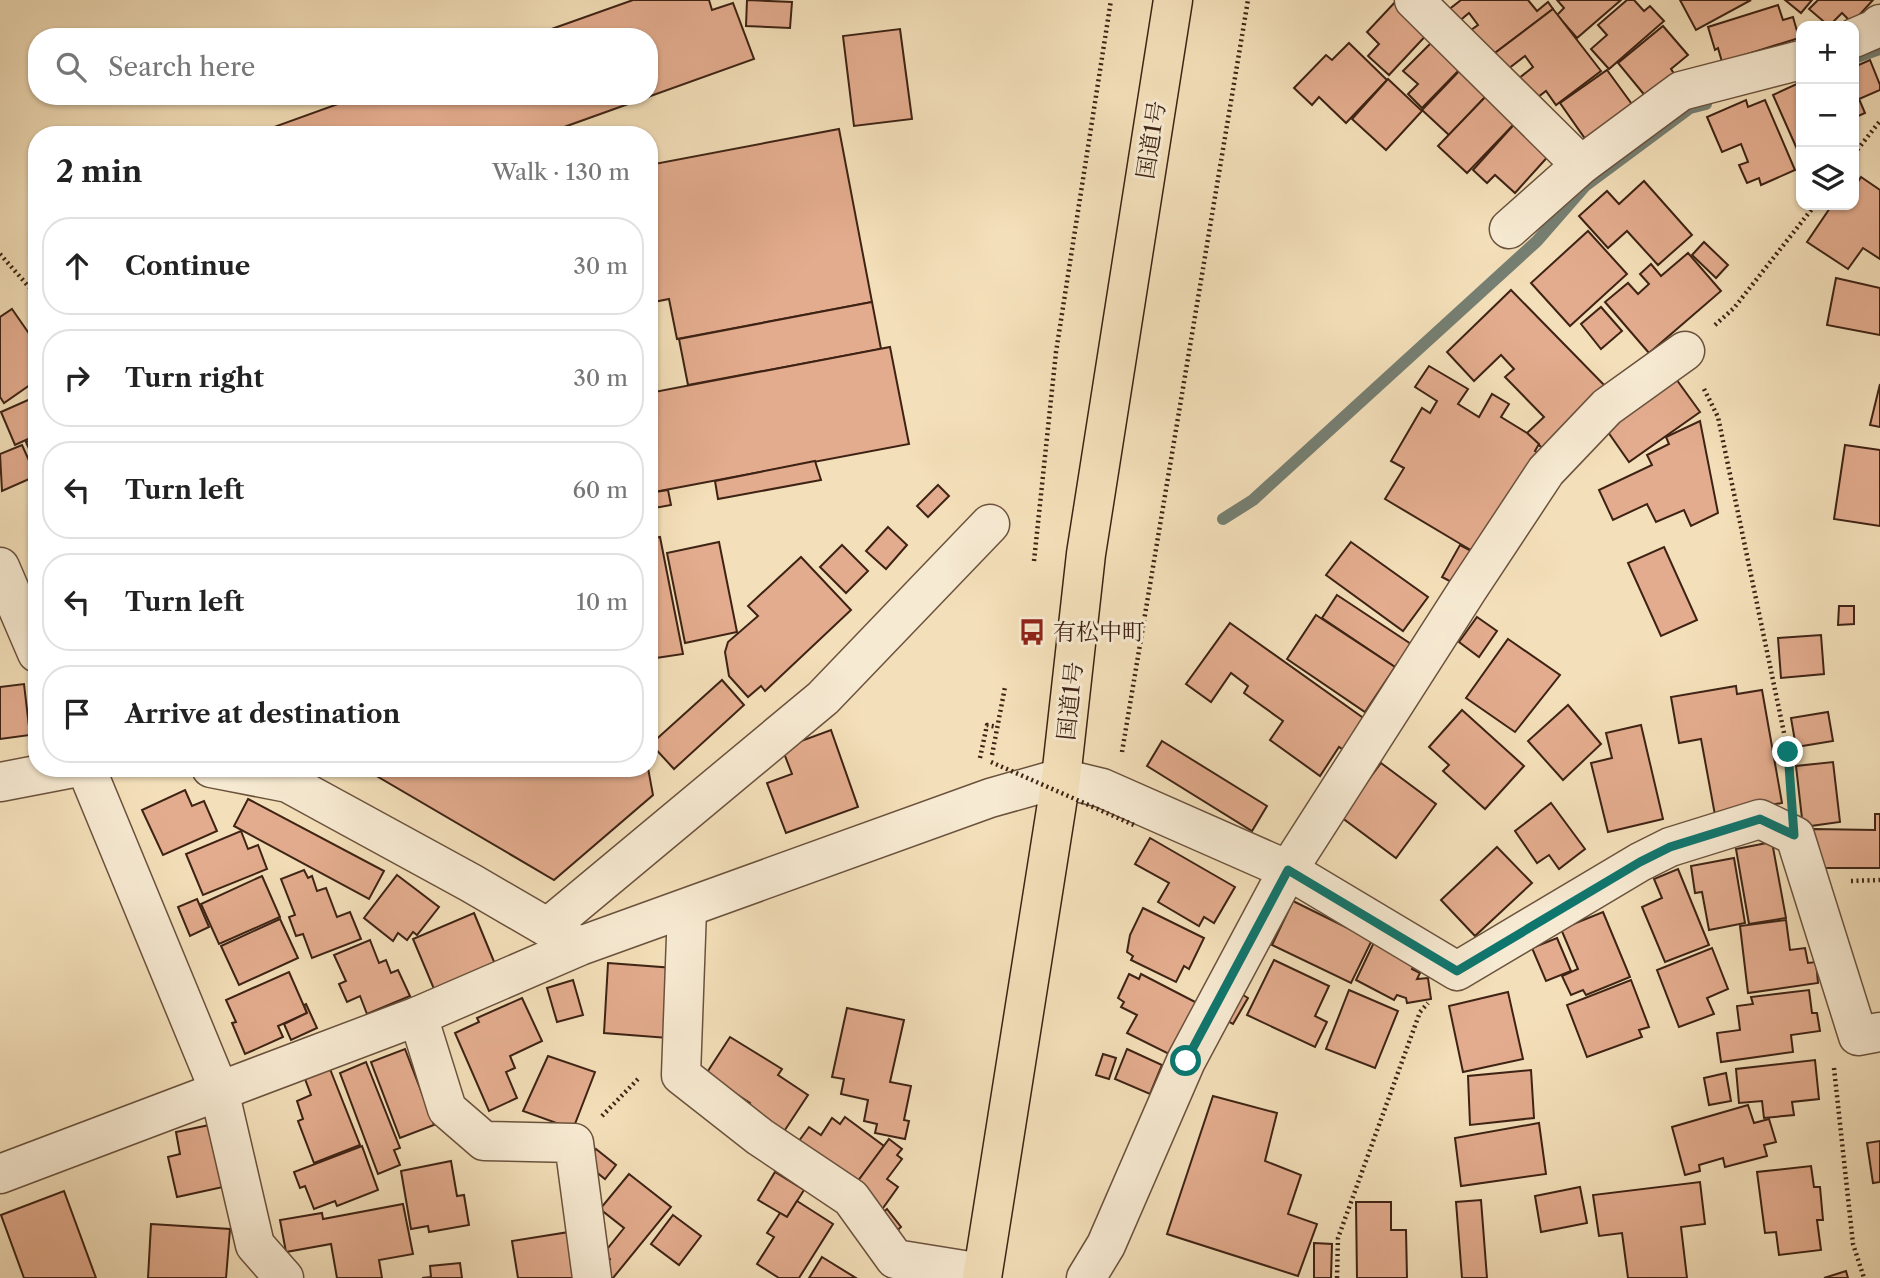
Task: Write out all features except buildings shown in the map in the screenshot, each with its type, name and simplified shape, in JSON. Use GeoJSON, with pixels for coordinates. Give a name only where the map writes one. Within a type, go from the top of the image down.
{"type":"FeatureCollection","features":[{"type":"Feature","properties":{"kind":"highway","name":"国道1号"},"geometry":{"type":"LineString","coordinates":[[982,1276],[1061,778],[1086,554],[1174,0]]}},
{"type":"Feature","properties":{"kind":"street"},"geometry":{"type":"LineString","coordinates":[[1414,0],[1581,165]]}},
{"type":"Feature","properties":{"kind":"street"},"geometry":{"type":"LineString","coordinates":[[1509,229],[1581,165],[1681,91],[1796,61]]}},
{"type":"Feature","properties":{"kind":"street"},"geometry":{"type":"LineString","coordinates":[[1086,1278],[1106,1245],[1186,1061],[1288,870],[1546,471],[1607,407],[1685,351]]}},
{"type":"Feature","properties":{"kind":"street"},"geometry":{"type":"LineString","coordinates":[[548,927],[823,698],[990,524]]}},
{"type":"Feature","properties":{"kind":"street"},"geometry":{"type":"LineString","coordinates":[[0,567],[28,632]]}},
{"type":"Feature","properties":{"kind":"street"},"geometry":{"type":"LineString","coordinates":[[0,782],[28,777]]}},
{"type":"Feature","properties":{"kind":"street"},"geometry":{"type":"LineString","coordinates":[[90,777],[219,1090],[255,1245],[284,1278]]}},
{"type":"Feature","properties":{"kind":"street"},"geometry":{"type":"LineString","coordinates":[[257,777],[288,783],[580,946]]}},
{"type":"Feature","properties":{"kind":"street"},"geometry":{"type":"LineString","coordinates":[[0,1174],[418,1016],[580,946],[990,798],[1061,778],[1102,789],[1288,870],[1457,971],[1640,862],[1670,847],[1760,819],[1794,835],[1869,1034]]}},
{"type":"Feature","properties":{"kind":"street"},"geometry":{"type":"LineString","coordinates":[[687,909],[681,1075],[760,1137],[850,1198],[895,1259],[982,1276]]}},
{"type":"Feature","properties":{"kind":"street"},"geometry":{"type":"LineString","coordinates":[[418,1016],[447,1110],[484,1141],[574,1143],[593,1278]]}},
{"type":"Feature","properties":{"kind":"path"},"geometry":{"type":"LineString","coordinates":[[1034,561],[1056,352],[1111,0]]}},
{"type":"Feature","properties":{"kind":"path"},"geometry":{"type":"LineString","coordinates":[[1121,757],[1248,0]]}},
{"type":"Feature","properties":{"kind":"path"},"geometry":{"type":"LineString","coordinates":[[1859,148],[1880,121]]}},
{"type":"Feature","properties":{"kind":"path"},"geometry":{"type":"LineString","coordinates":[[1794,835],[1788,752],[1718,417],[1685,351],[1734,308],[1811,210]]}},
{"type":"Feature","properties":{"kind":"path"},"geometry":{"type":"LineString","coordinates":[[0,254],[28,286]]}},
{"type":"Feature","properties":{"kind":"path"},"geometry":{"type":"LineString","coordinates":[[1005,687],[991,762],[1134,825]]}},
{"type":"Feature","properties":{"kind":"path"},"geometry":{"type":"LineString","coordinates":[[979,762],[987,725],[997,727]]}},
{"type":"Feature","properties":{"kind":"path"},"geometry":{"type":"LineString","coordinates":[[1337,1278],[1338,1238],[1420,1012],[1457,971]]}},
{"type":"Feature","properties":{"kind":"path"},"geometry":{"type":"LineString","coordinates":[[1864,1278],[1853,1244],[1832,1057],[1869,1034]]}},
{"type":"Feature","properties":{"kind":"path"},"geometry":{"type":"LineString","coordinates":[[574,1143],[657,1061],[682,1050]]}},
{"type":"Feature","properties":{"kind":"waterway"},"geometry":{"type":"LineString","coordinates":[[1859,56],[1880,49]]}},
{"type":"Feature","properties":{"kind":"waterway"},"geometry":{"type":"LineString","coordinates":[[1223,519],[1253,500],[1537,241],[1585,186],[1690,108],[1706,104]]}},
{"type":"Feature","properties":{"kind":"place","name":"有松中町"},"geometry":{"type":"Point","coordinates":[1032,632]}},
{"type":"Feature","properties":{"kind":"route"},"geometry":{"type":"LineString","coordinates":[[1186,1061],[1288,870],[1457,971],[1640,862],[1670,847],[1760,819],[1794,835],[1788,752]]}}]}
